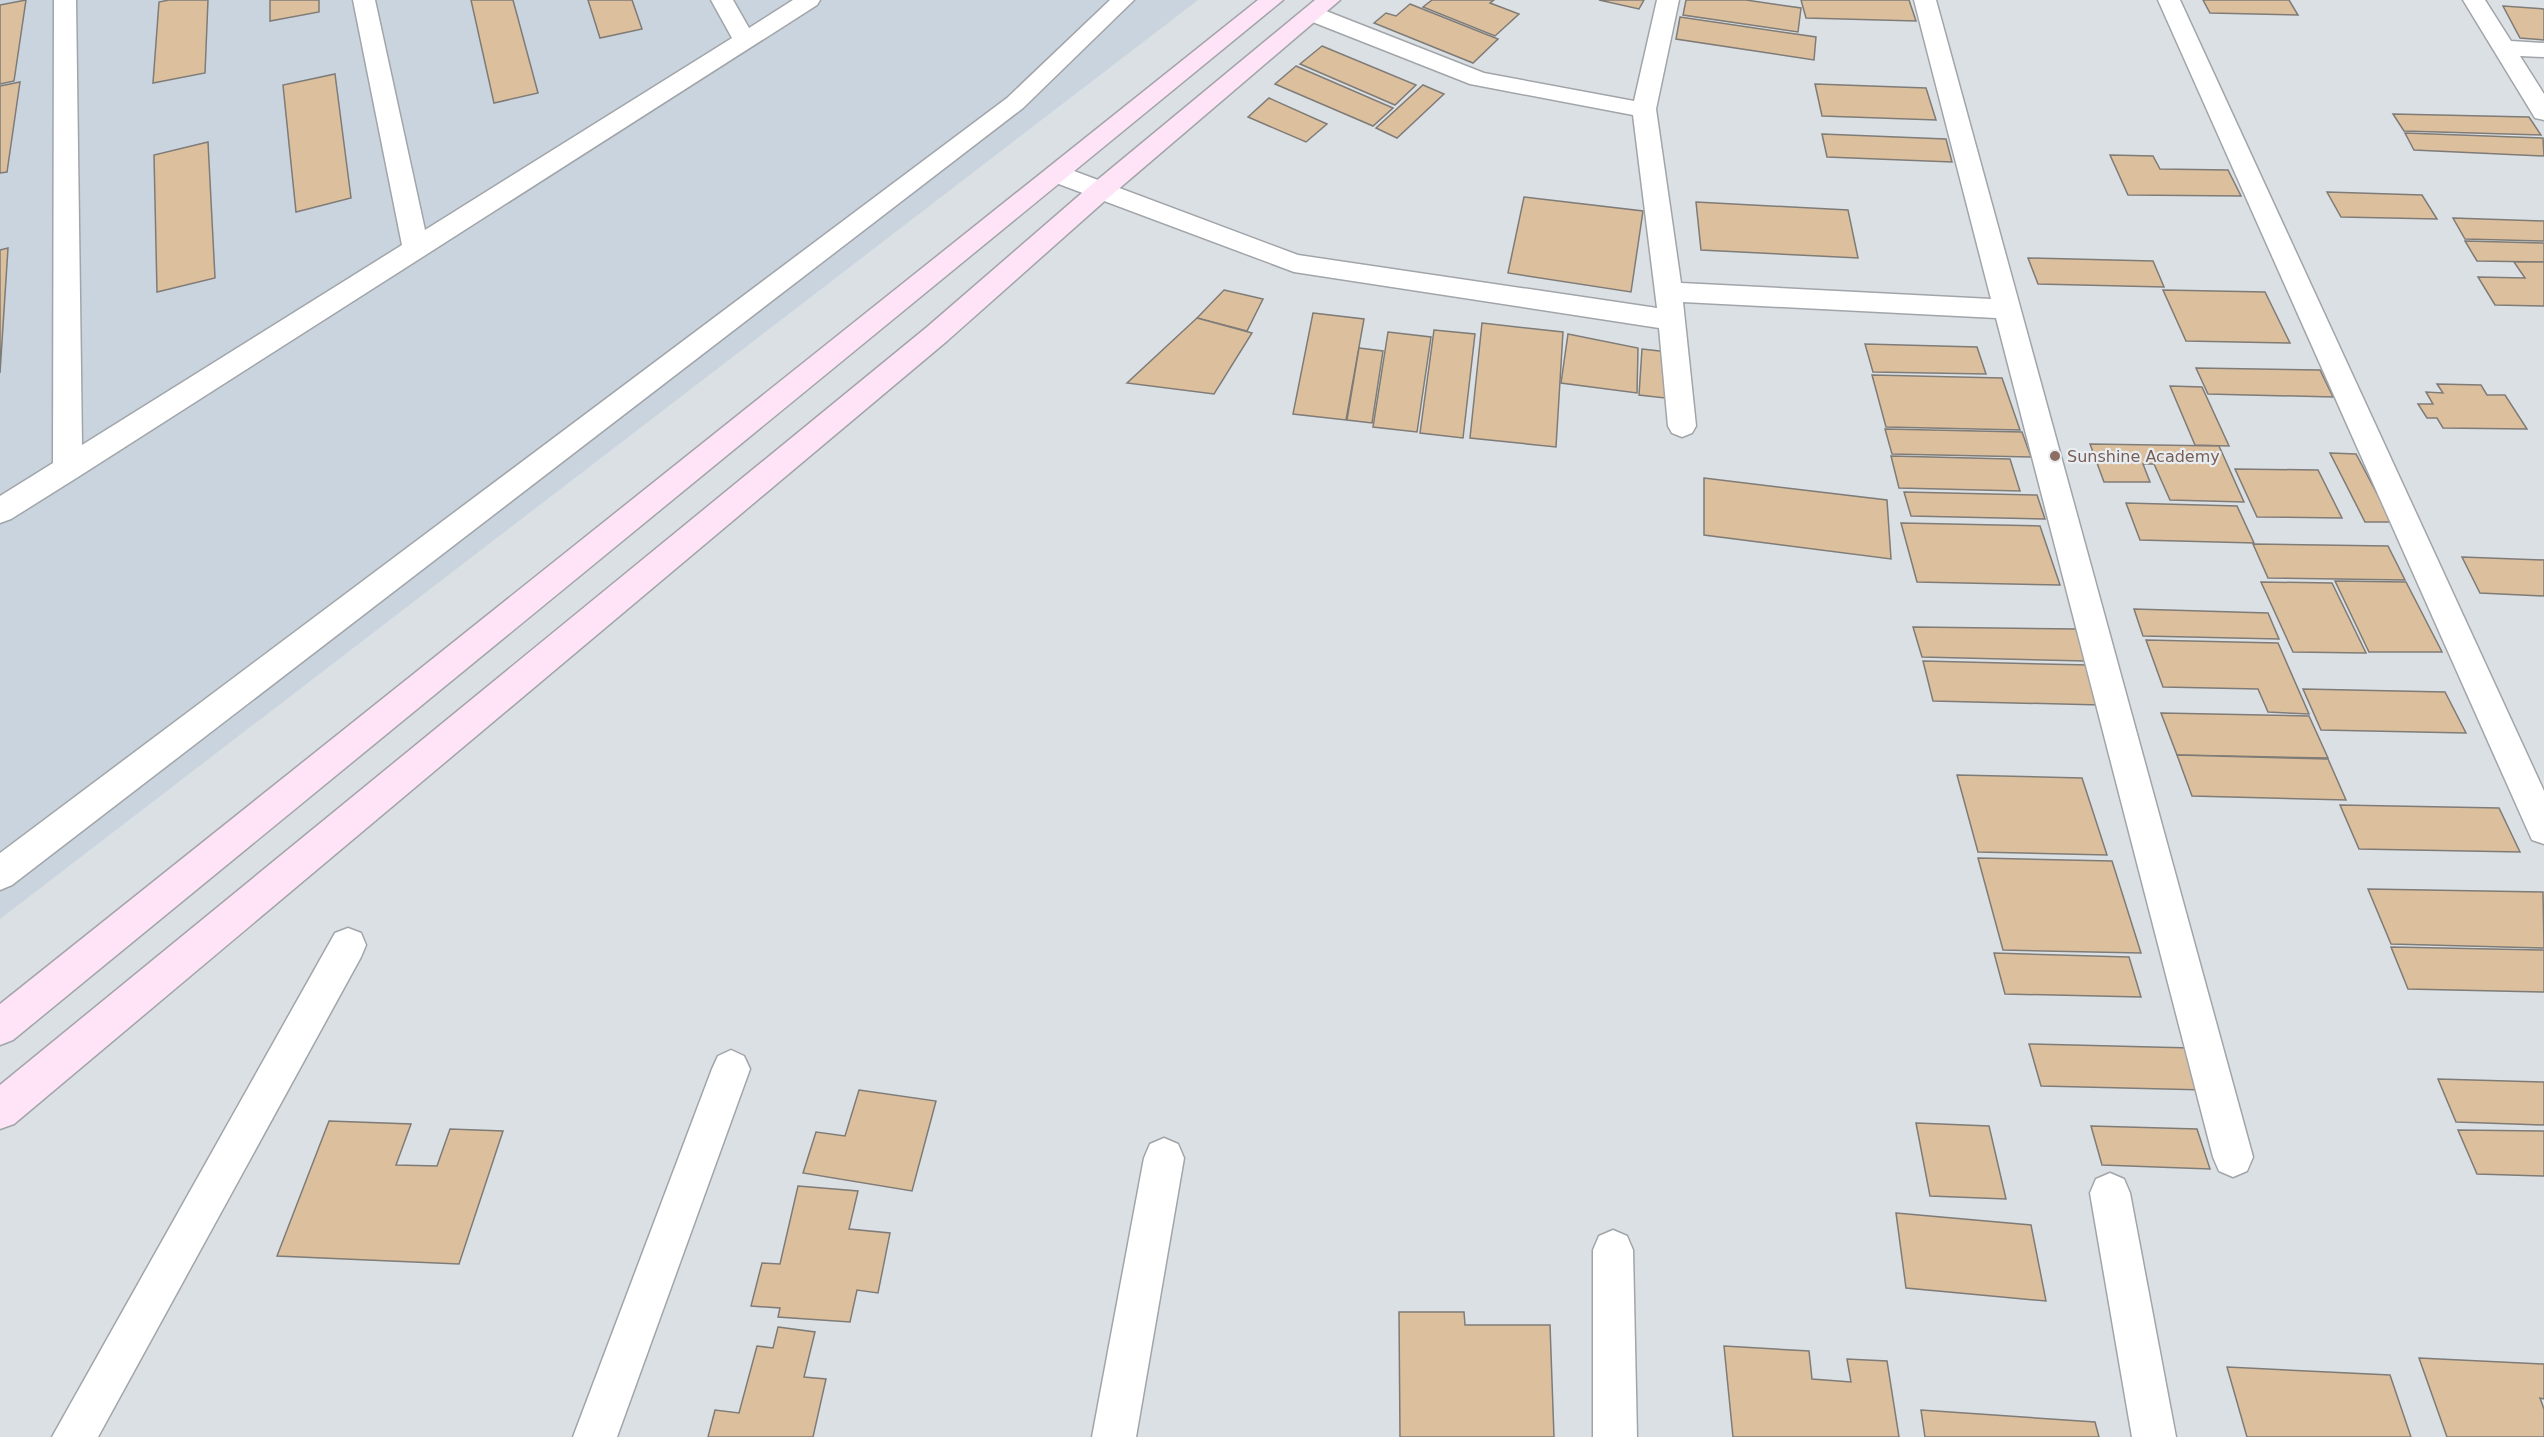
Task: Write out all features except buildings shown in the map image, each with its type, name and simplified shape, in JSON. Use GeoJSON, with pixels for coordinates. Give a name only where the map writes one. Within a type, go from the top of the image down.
{"type":"FeatureCollection","features":[{"type":"Feature","properties":{"kind":"street"},"geometry":{"type":"LineString","coordinates":[[65,0],[68,469]]}},
{"type":"Feature","properties":{"kind":"street"},"geometry":{"type":"LineString","coordinates":[[364,0],[416,249]]}},
{"type":"Feature","properties":{"kind":"street"},"geometry":{"type":"LineString","coordinates":[[722,0],[745,40]]}},
{"type":"Feature","properties":{"kind":"street"},"geometry":{"type":"LineString","coordinates":[[0,510],[808,0]]}},
{"type":"Feature","properties":{"kind":"street"},"geometry":{"type":"LineString","coordinates":[[0,874],[1015,103],[1123,0]]}},
{"type":"Feature","properties":{"kind":"street"},"geometry":{"type":"LineString","coordinates":[[0,1027],[1272,0]]}},
{"type":"Feature","properties":{"kind":"street"},"geometry":{"type":"LineString","coordinates":[[1668,0],[1644,109],[1669,292],[1682,426]]}},
{"type":"Feature","properties":{"kind":"street"},"geometry":{"type":"LineString","coordinates":[[1925,0],[2233,1156]]}},
{"type":"Feature","properties":{"kind":"street"},"geometry":{"type":"LineString","coordinates":[[2169,0],[2544,829]]}},
{"type":"Feature","properties":{"kind":"street"},"geometry":{"type":"LineString","coordinates":[[2474,0],[2544,113]]}},
{"type":"Feature","properties":{"kind":"street"},"geometry":{"type":"LineString","coordinates":[[0,1110],[918,350],[1099,192],[1321,7],[1478,79],[1614,106],[1644,109]]}},
{"type":"Feature","properties":{"kind":"street"},"geometry":{"type":"LineString","coordinates":[[2503,48],[2544,50]]}},
{"type":"Feature","properties":{"kind":"street"},"geometry":{"type":"LineString","coordinates":[[1057,174],[1099,192],[1294,263],[1671,320]]}},
{"type":"Feature","properties":{"kind":"street"},"geometry":{"type":"LineString","coordinates":[[1669,292],[2007,309]]}},
{"type":"Feature","properties":{"kind":"street"},"geometry":{"type":"LineString","coordinates":[[74,1437],[348,945]]}},
{"type":"Feature","properties":{"kind":"street"},"geometry":{"type":"LineString","coordinates":[[595,1437],[731,1069]]}},
{"type":"Feature","properties":{"kind":"street"},"geometry":{"type":"LineString","coordinates":[[1114,1437],[1164,1158]]}},
{"type":"Feature","properties":{"kind":"street"},"geometry":{"type":"LineString","coordinates":[[2110,1193],[2154,1437]]}},
{"type":"Feature","properties":{"kind":"street"},"geometry":{"type":"LineString","coordinates":[[1613,1250],[1615,1437]]}},
{"type":"Feature","properties":{"kind":"shaded area"},"geometry":{"type":"Polygon","coordinates":[[[0,0],[1198,0],[0,919],[0,0]]]}},
{"type":"Feature","properties":{"kind":"place","name":"Sunshine Academy"},"geometry":{"type":"Point","coordinates":[2055,456]}}]}
